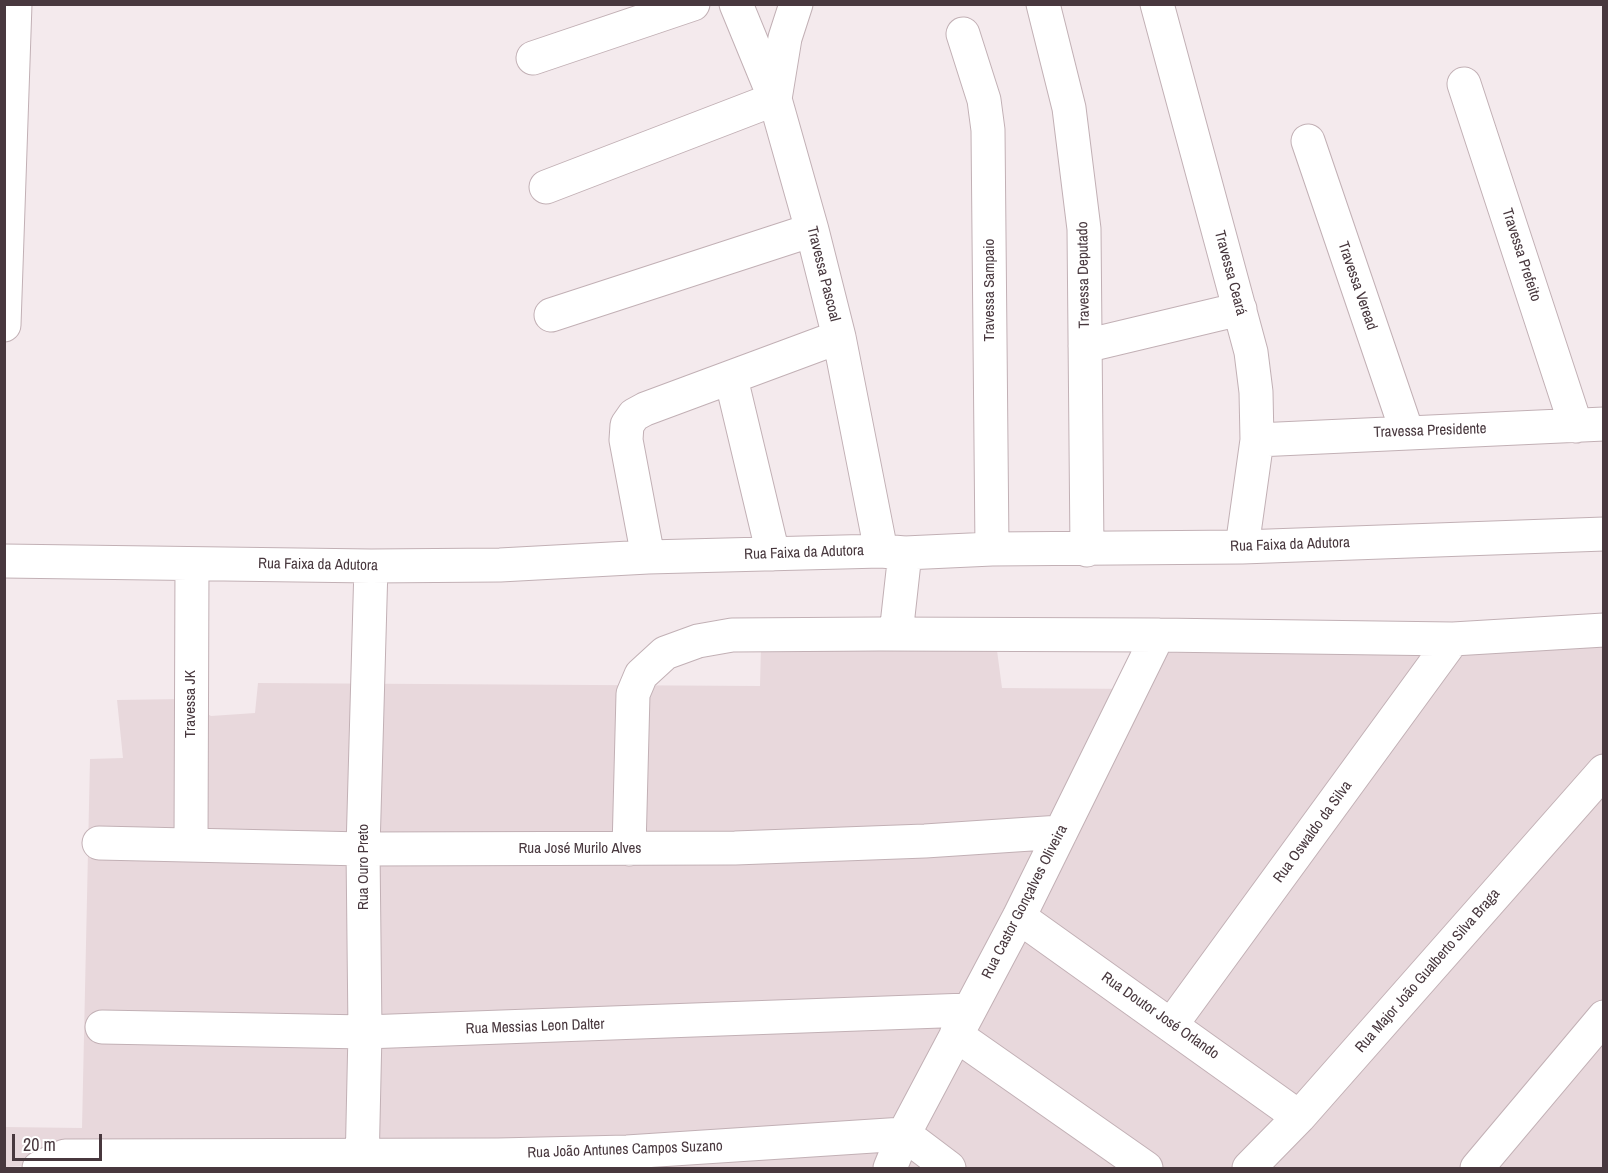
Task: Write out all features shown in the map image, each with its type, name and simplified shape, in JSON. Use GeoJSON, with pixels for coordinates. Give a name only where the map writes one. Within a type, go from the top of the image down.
{"type":"FeatureCollection","features":[{"type":"Feature","properties":{"kind":"street"},"geometry":{"type":"LineString","coordinates":[[4,325],[15,4]]}},
{"type":"Feature","properties":{"kind":"street"},"geometry":{"type":"LineString","coordinates":[[532,58],[693,4]]}},
{"type":"Feature","properties":{"kind":"street","name":"Travessa Pascoal"},"geometry":{"type":"LineString","coordinates":[[736,4],[775,99],[812,230],[893,552],[896,634]]}},
{"type":"Feature","properties":{"kind":"street"},"geometry":{"type":"LineString","coordinates":[[546,187],[775,99],[785,38],[796,4]]}},
{"type":"Feature","properties":{"kind":"street","name":"Travessa Deputado"},"geometry":{"type":"LineString","coordinates":[[1043,4],[1069,108],[1084,229],[1087,550]]}},
{"type":"Feature","properties":{"kind":"street","name":"Travessa Ceará"},"geometry":{"type":"LineString","coordinates":[[1157,4],[1251,352],[1256,392],[1257,440],[1242,547]]}},
{"type":"Feature","properties":{"kind":"street","name":"Travessa Sampaio"},"geometry":{"type":"LineString","coordinates":[[963,34],[984,100],[988,130],[993,549]]}},
{"type":"Feature","properties":{"kind":"street","name":"Travessa Prefeito"},"geometry":{"type":"LineString","coordinates":[[1464,84],[1590,425]]}},
{"type":"Feature","properties":{"kind":"street","name":"Travessa Veread"},"geometry":{"type":"LineString","coordinates":[[1308,141],[1407,432]]}},
{"type":"Feature","properties":{"kind":"street"},"geometry":{"type":"LineString","coordinates":[[551,315],[812,230]]}},
{"type":"Feature","properties":{"kind":"street"},"geometry":{"type":"LineString","coordinates":[[1086,346],[1240,309]]}},
{"type":"Feature","properties":{"kind":"street"},"geometry":{"type":"LineString","coordinates":[[648,557],[626,440],[627,425],[634,415],[839,337]]}},
{"type":"Feature","properties":{"kind":"street"},"geometry":{"type":"LineString","coordinates":[[731,378],[773,554]]}},
{"type":"Feature","properties":{"kind":"street","name":"Travessa Presidente"},"geometry":{"type":"LineString","coordinates":[[1257,440],[1590,425]]}},
{"type":"Feature","properties":{"kind":"street","name":"Rua Faixa da Adutora"},"geometry":{"type":"LineString","coordinates":[[4,561],[371,566],[500,565],[648,557],[993,549],[1242,547],[1604,534]]}},
{"type":"Feature","properties":{"kind":"street","name":"Travessa JK"},"geometry":{"type":"LineString","coordinates":[[191,844],[192,564]]}},
{"type":"Feature","properties":{"kind":"street","name":"Rua Ouro Preto"},"geometry":{"type":"LineString","coordinates":[[363,1162],[365,1032],[363,849],[371,566]]}},
{"type":"Feature","properties":{"kind":"street"},"geometry":{"type":"LineString","coordinates":[[629,849],[633,694],[641,675],[665,653],[698,641],[732,635],[896,634],[1453,639],[1604,630]]}},
{"type":"Feature","properties":{"kind":"street","name":"Rua Castor Gonçalves Oliveira"},"geometry":{"type":"LineString","coordinates":[[890,1168],[904,1134],[1019,917],[1158,635]]}},
{"type":"Feature","properties":{"kind":"street","name":"Rua Oswaldo da Silva"},"geometry":{"type":"LineString","coordinates":[[1172,1024],[1453,639]]}},
{"type":"Feature","properties":{"kind":"street","name":"Rua Major João Gualberto Silva Braga"},"geometry":{"type":"LineString","coordinates":[[1249,1168],[1299,1117],[1604,771]]}},
{"type":"Feature","properties":{"kind":"street","name":"Rua José Murilo Alves"},"geometry":{"type":"LineString","coordinates":[[99,843],[363,849],[735,848],[1061,832]]}},
{"type":"Feature","properties":{"kind":"street","name":"Rua Doutor José Orlando"},"geometry":{"type":"LineString","coordinates":[[1019,917],[1172,1024],[1299,1117]]}},
{"type":"Feature","properties":{"kind":"street"},"geometry":{"type":"LineString","coordinates":[[1477,1168],[1604,1017]]}},
{"type":"Feature","properties":{"kind":"street"},"geometry":{"type":"LineString","coordinates":[[962,1023],[1146,1168]]}},
{"type":"Feature","properties":{"kind":"street","name":"Rua Messias Leon Dalter"},"geometry":{"type":"LineString","coordinates":[[102,1027],[365,1032],[962,1023]]}},
{"type":"Feature","properties":{"kind":"street"},"geometry":{"type":"LineString","coordinates":[[904,1134],[949,1168]]}},
{"type":"Feature","properties":{"kind":"street","name":"Rua João Antunes Campos Suzano"},"geometry":{"type":"LineString","coordinates":[[39,1168],[65,1156],[363,1162],[627,1152],[904,1134]]}},
{"type":"Feature","properties":{"kind":"shaded area"},"geometry":{"type":"Polygon","coordinates":[[[996,643],[1002,688],[1139,689],[1154,653],[1603,647],[1603,1168],[44,1168],[43,1165],[5,1167],[5,1127],[82,1128],[90,759],[123,758],[117,700],[182,699],[211,716],[255,713],[258,683],[760,686],[761,646],[996,643]]]}}]}
